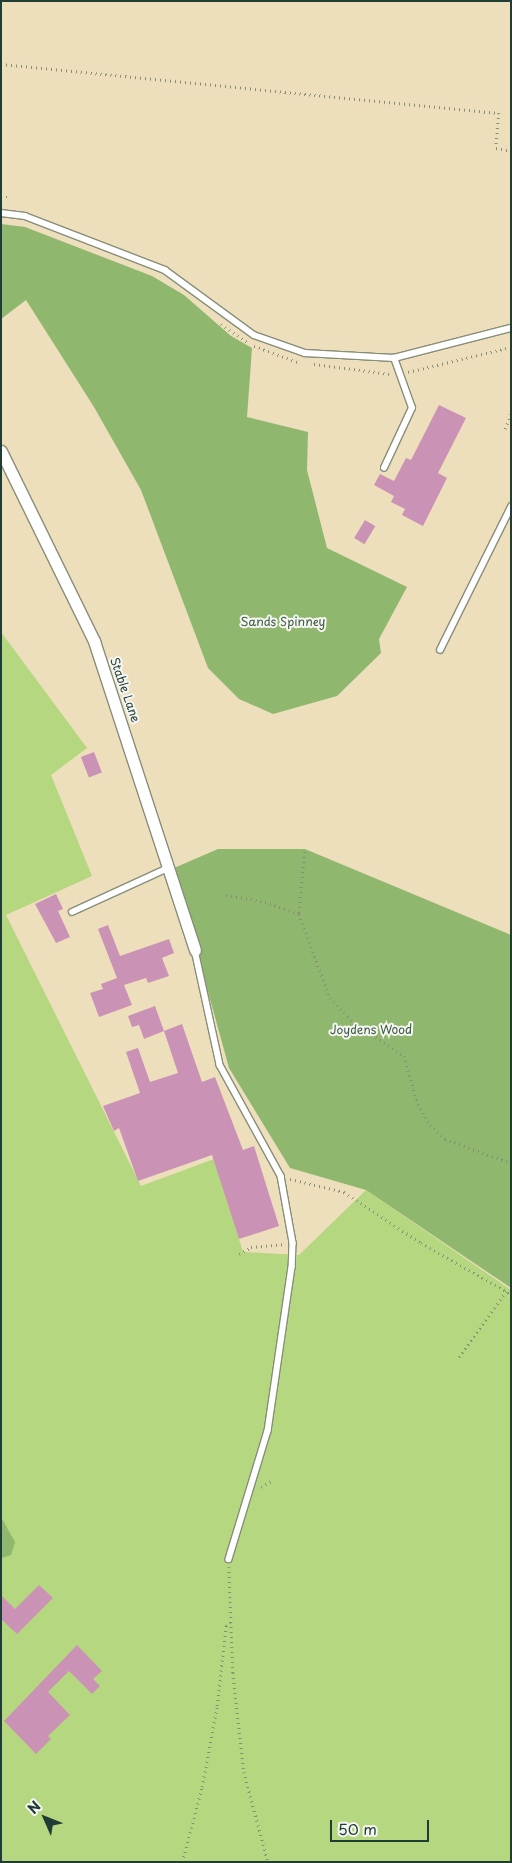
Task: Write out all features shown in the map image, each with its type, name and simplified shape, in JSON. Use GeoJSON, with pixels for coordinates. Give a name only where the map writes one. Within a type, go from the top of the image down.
{"type":"FeatureCollection","features":[{"type":"Feature","properties":{"kind":"street","name":"Stable Lane"},"geometry":{"type":"LineString","coordinates":[[1,451],[94,641],[170,868],[195,950]]}},
{"type":"Feature","properties":{"kind":"lane"},"geometry":{"type":"LineString","coordinates":[[1,213],[25,216],[165,270],[239,326],[269,342],[337,357],[394,358],[511,328]]}},
{"type":"Feature","properties":{"kind":"lane"},"geometry":{"type":"LineString","coordinates":[[384,468],[412,408],[394,358]]}},
{"type":"Feature","properties":{"kind":"lane"},"geometry":{"type":"LineString","coordinates":[[440,650],[511,507]]}},
{"type":"Feature","properties":{"kind":"lane"},"geometry":{"type":"LineString","coordinates":[[72,912],[170,868]]}},
{"type":"Feature","properties":{"kind":"lane"},"geometry":{"type":"LineString","coordinates":[[195,950],[220,1065],[281,1176],[293,1243],[292,1268],[268,1431],[229,1559]]}},
{"type":"Feature","properties":{"kind":"path"},"geometry":{"type":"LineString","coordinates":[[1,64],[500,113],[496,148],[511,151]]}},
{"type":"Feature","properties":{"kind":"path"},"geometry":{"type":"LineString","coordinates":[[1,197],[9,197]]}},
{"type":"Feature","properties":{"kind":"path"},"geometry":{"type":"LineString","coordinates":[[217,319],[244,341],[304,362]]}},
{"type":"Feature","properties":{"kind":"path"},"geometry":{"type":"LineString","coordinates":[[311,364],[400,373],[511,347]]}},
{"type":"Feature","properties":{"kind":"path"},"geometry":{"type":"LineString","coordinates":[[505,429],[511,412]]}},
{"type":"Feature","properties":{"kind":"path"},"geometry":{"type":"LineString","coordinates":[[305,852],[299,914],[330,998],[351,1020],[404,1056],[418,1104],[430,1125],[445,1138],[511,1163]]}},
{"type":"Feature","properties":{"kind":"path"},"geometry":{"type":"LineString","coordinates":[[226,894],[265,902],[299,914]]}},
{"type":"Feature","properties":{"kind":"path"},"geometry":{"type":"LineString","coordinates":[[281,1176],[344,1192],[421,1243],[511,1294]]}},
{"type":"Feature","properties":{"kind":"path"},"geometry":{"type":"LineString","coordinates":[[239,1254],[251,1247],[293,1243]]}},
{"type":"Feature","properties":{"kind":"path"},"geometry":{"type":"LineString","coordinates":[[458,1357],[506,1291]]}},
{"type":"Feature","properties":{"kind":"path"},"geometry":{"type":"LineString","coordinates":[[229,1559],[231,1622],[244,1772],[268,1862]]}},
{"type":"Feature","properties":{"kind":"path"},"geometry":{"type":"LineString","coordinates":[[182,1862],[202,1786],[217,1706],[226,1626],[231,1622]]}},
{"type":"Feature","properties":{"kind":"green space","name":"Sands Spinney"},"geometry":{"type":"Polygon","coordinates":[[[1,224],[25,227],[152,276],[184,295],[231,336],[252,348],[247,417],[308,432],[307,470],[327,548],[407,587],[379,639],[381,653],[337,696],[273,714],[239,699],[208,668],[141,490],[94,407],[26,300],[1,319],[1,224]]]}},
{"type":"Feature","properties":{"kind":"green space"},"geometry":{"type":"Polygon","coordinates":[[[1,632],[87,748],[51,775],[92,876],[6,915],[141,1186],[214,1159],[243,1252],[299,1255],[366,1190],[511,1290],[511,1862],[1,1862],[1,632]]]}},
{"type":"Feature","properties":{"kind":"green space","name":"Joydens Wood"},"geometry":{"type":"Polygon","coordinates":[[[218,849],[305,849],[511,935],[511,1288],[366,1190],[290,1168],[229,1068],[174,868],[218,849]]]}},
{"type":"Feature","properties":{"kind":"green space"},"geometry":{"type":"Polygon","coordinates":[[[1,1517],[15,1542],[11,1555],[1,1558],[1,1517]]]}},
{"type":"Feature","properties":{"kind":"building"},"geometry":{"type":"Polygon","coordinates":[[[439,405],[466,418],[438,473],[447,478],[423,526],[402,515],[405,509],[391,502],[394,496],[374,485],[380,474],[394,481],[406,458],[411,460],[439,405]]]}},
{"type":"Feature","properties":{"kind":"building"},"geometry":{"type":"Polygon","coordinates":[[[365,520],[375,526],[364,544],[354,538],[365,520]]]}},
{"type":"Feature","properties":{"kind":"building"},"geometry":{"type":"Polygon","coordinates":[[[94,752],[102,773],[89,778],[81,757],[94,752]]]}},
{"type":"Feature","properties":{"kind":"building"},"geometry":{"type":"Polygon","coordinates":[[[56,894],[63,909],[58,911],[70,937],[56,943],[35,904],[56,894]]]}},
{"type":"Feature","properties":{"kind":"building"},"geometry":{"type":"Polygon","coordinates":[[[108,925],[120,956],[169,939],[174,953],[162,958],[169,976],[148,983],[146,978],[124,985],[132,1005],[99,1017],[90,993],[103,989],[101,984],[117,978],[98,929],[108,925]]]}},
{"type":"Feature","properties":{"kind":"building"},"geometry":{"type":"Polygon","coordinates":[[[155,1006],[164,1031],[144,1039],[139,1025],[132,1027],[128,1016],[155,1006]]]}},
{"type":"Feature","properties":{"kind":"building"},"geometry":{"type":"Polygon","coordinates":[[[182,1024],[202,1082],[215,1077],[243,1150],[254,1146],[279,1226],[239,1239],[212,1155],[138,1181],[119,1128],[114,1131],[103,1106],[140,1093],[126,1052],[138,1048],[150,1082],[178,1073],[164,1031],[182,1024]]]}},
{"type":"Feature","properties":{"kind":"building"},"geometry":{"type":"Polygon","coordinates":[[[39,1585],[53,1598],[17,1634],[1,1619],[1,1595],[15,1609],[39,1585]]]}},
{"type":"Feature","properties":{"kind":"building"},"geometry":{"type":"Polygon","coordinates":[[[77,1645],[102,1671],[93,1679],[100,1686],[92,1694],[69,1671],[48,1692],[70,1715],[48,1736],[51,1739],[36,1754],[4,1721],[77,1645]]]}}]}
